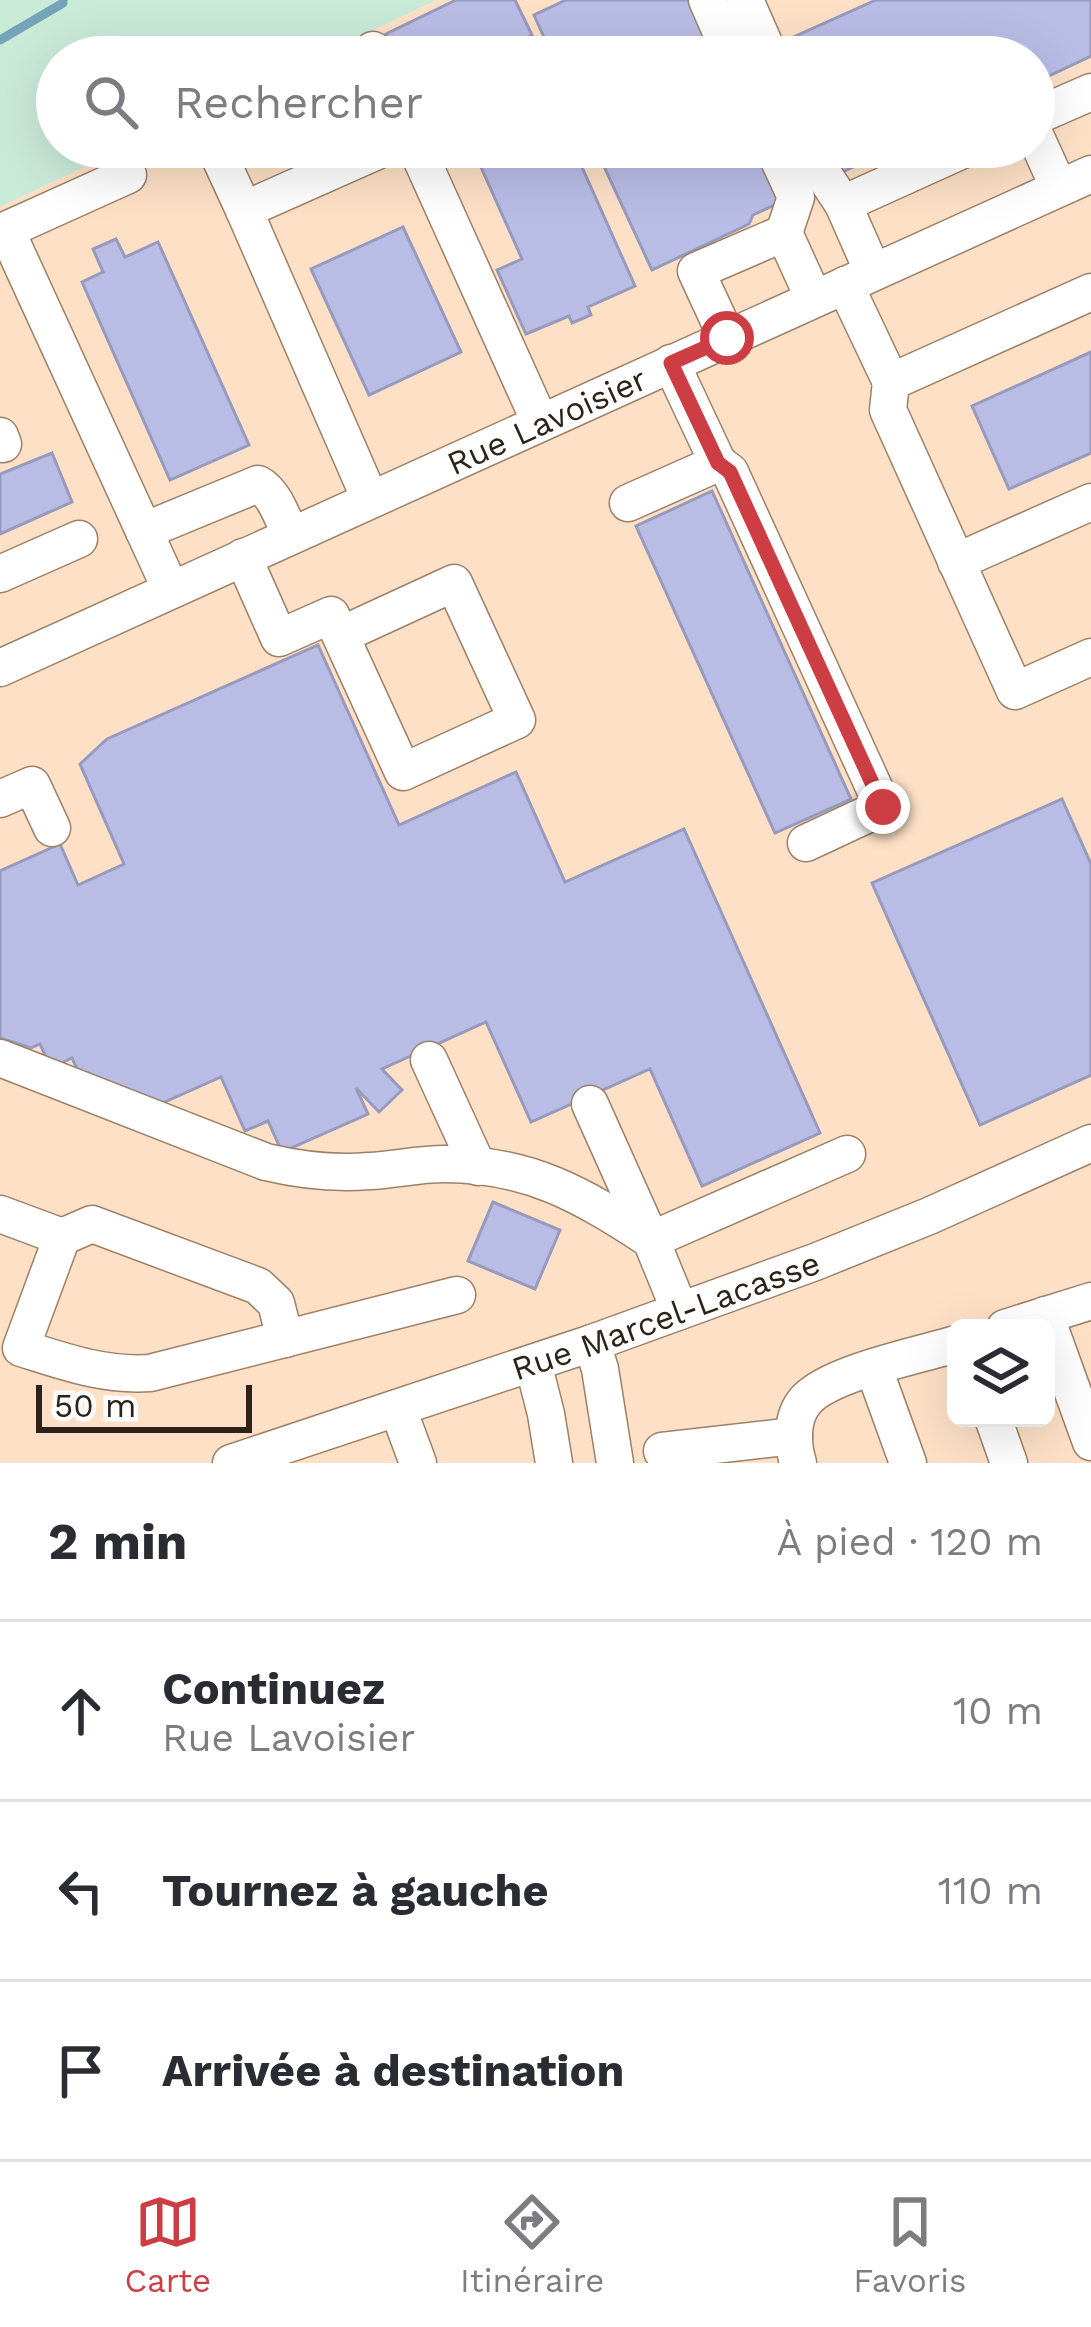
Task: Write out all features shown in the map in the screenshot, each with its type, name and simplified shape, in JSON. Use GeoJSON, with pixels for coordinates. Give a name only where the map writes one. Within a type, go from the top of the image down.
{"type":"FeatureCollection","features":[{"type":"Feature","properties":{"kind":"street"},"geometry":{"type":"LineString","coordinates":[[706,0],[722,36]]}},
{"type":"Feature","properties":{"kind":"street"},"geometry":{"type":"LineString","coordinates":[[745,0],[761,36]]}},
{"type":"Feature","properties":{"kind":"street"},"geometry":{"type":"LineString","coordinates":[[1055,108],[1091,92]]}},
{"type":"Feature","properties":{"kind":"street"},"geometry":{"type":"LineString","coordinates":[[1055,158],[1075,181]]}},
{"type":"Feature","properties":{"kind":"street"},"geometry":{"type":"LineString","coordinates":[[225,168],[370,499]]}},
{"type":"Feature","properties":{"kind":"street"},"geometry":{"type":"LineString","coordinates":[[244,210],[339,168]]}},
{"type":"Feature","properties":{"kind":"street"},"geometry":{"type":"LineString","coordinates":[[425,168],[540,422]]}},
{"type":"Feature","properties":{"kind":"street"},"geometry":{"type":"LineString","coordinates":[[727,338],[696,271],[784,233],[796,197],[783,168]]}},
{"type":"Feature","properties":{"kind":"street"},"geometry":{"type":"LineString","coordinates":[[819,168],[843,204],[844,285]]}},
{"type":"Feature","properties":{"kind":"street"},"geometry":{"type":"LineString","coordinates":[[843,204],[923,168]]}},
{"type":"Feature","properties":{"kind":"street"},"geometry":{"type":"LineString","coordinates":[[128,175],[6,230],[171,590]]}},
{"type":"Feature","properties":{"kind":"street","name":"Rue Lavoisier"},"geometry":{"type":"LineString","coordinates":[[0,668],[1075,181]]}},
{"type":"Feature","properties":{"kind":"street"},"geometry":{"type":"LineString","coordinates":[[784,233],[844,285],[891,382],[888,410],[1015,691],[1091,657]]}},
{"type":"Feature","properties":{"kind":"street"},"geometry":{"type":"LineString","coordinates":[[891,382],[1091,292]]}},
{"type":"Feature","properties":{"kind":"street"},"geometry":{"type":"LineString","coordinates":[[671,363],[718,463],[730,472],[739,490],[883,807],[806,843]]}},
{"type":"Feature","properties":{"kind":"street"},"geometry":{"type":"LineString","coordinates":[[628,503],[718,463]]}},
{"type":"Feature","properties":{"kind":"street"},"geometry":{"type":"LineString","coordinates":[[144,531],[257,484],[269,493],[291,535]]}},
{"type":"Feature","properties":{"kind":"street"},"geometry":{"type":"LineString","coordinates":[[956,562],[1091,502]]}},
{"type":"Feature","properties":{"kind":"street"},"geometry":{"type":"LineString","coordinates":[[0,574],[79,539]]}},
{"type":"Feature","properties":{"kind":"street"},"geometry":{"type":"LineString","coordinates":[[243,557],[279,638],[332,615],[403,772],[517,720],[454,583],[341,634]]}},
{"type":"Feature","properties":{"kind":"street"},"geometry":{"type":"LineString","coordinates":[[0,800],[32,785],[52,828]]}},
{"type":"Feature","properties":{"kind":"street"},"geometry":{"type":"LineString","coordinates":[[0,1058],[291,1168],[368,1172],[447,1164],[530,1175],[602,1208],[651,1240]]}},
{"type":"Feature","properties":{"kind":"street"},"geometry":{"type":"LineString","coordinates":[[429,1060],[478,1167]]}},
{"type":"Feature","properties":{"kind":"street"},"geometry":{"type":"LineString","coordinates":[[590,1104],[680,1311]]}},
{"type":"Feature","properties":{"kind":"street","name":"Rue Marcel-Lacasse"},"geometry":{"type":"LineString","coordinates":[[231,1463],[296,1454],[398,1409],[872,1240],[1091,1143]]}},
{"type":"Feature","properties":{"kind":"street"},"geometry":{"type":"LineString","coordinates":[[651,1240],[847,1154]]}},
{"type":"Feature","properties":{"kind":"street"},"geometry":{"type":"LineString","coordinates":[[0,1214],[62,1237],[92,1224],[258,1286],[276,1303],[285,1339]]}},
{"type":"Feature","properties":{"kind":"street"},"geometry":{"type":"LineString","coordinates":[[62,1237],[21,1348],[82,1368],[123,1375],[150,1373],[457,1295]]}},
{"type":"Feature","properties":{"kind":"street"},"geometry":{"type":"LineString","coordinates":[[1033,1319],[1091,1300]]}},
{"type":"Feature","properties":{"kind":"street"},"geometry":{"type":"LineString","coordinates":[[1045,1315],[1091,1442]]}},
{"type":"Feature","properties":{"kind":"street"},"geometry":{"type":"LineString","coordinates":[[592,1343],[615,1463]]}},
{"type":"Feature","properties":{"kind":"street"},"geometry":{"type":"LineString","coordinates":[[662,1451],[796,1450],[797,1415],[806,1400],[823,1387],[947,1347]]}},
{"type":"Feature","properties":{"kind":"street"},"geometry":{"type":"LineString","coordinates":[[533,1363],[554,1463]]}},
{"type":"Feature","properties":{"kind":"street"},"geometry":{"type":"LineString","coordinates":[[874,1369],[908,1463]]}},
{"type":"Feature","properties":{"kind":"street"},"geometry":{"type":"LineString","coordinates":[[398,1409],[418,1463]]}},
{"type":"Feature","properties":{"kind":"street"},"geometry":{"type":"LineString","coordinates":[[996,1427],[1009,1463]]}},
{"type":"Feature","properties":{"kind":"shaded area"},"geometry":{"type":"Polygon","coordinates":[[[437,0],[1091,0],[1091,1463],[0,1463],[0,207],[82,168],[1055,168],[1055,36],[361,36],[437,0]]]}},
{"type":"Feature","properties":{"kind":"green space"},"geometry":{"type":"Polygon","coordinates":[[[0,0],[437,0],[361,36],[36,36],[36,168],[82,168],[0,207],[0,0]]]}},
{"type":"Feature","properties":{"kind":"building"},"geometry":{"type":"Polygon","coordinates":[[[456,0],[515,0],[532,35],[387,36],[456,0]]]}},
{"type":"Feature","properties":{"kind":"building"},"geometry":{"type":"Polygon","coordinates":[[[566,0],[693,0],[709,36],[544,36],[534,15],[566,0]]]}},
{"type":"Feature","properties":{"kind":"building"},"geometry":{"type":"Polygon","coordinates":[[[876,0],[1091,0],[1091,56],[1055,73],[1055,36],[796,36],[876,0]]]}},
{"type":"Feature","properties":{"kind":"building"},"geometry":{"type":"Polygon","coordinates":[[[481,168],[582,168],[635,286],[588,307],[591,315],[572,323],[569,316],[526,334],[497,270],[522,259],[481,168]]]}},
{"type":"Feature","properties":{"kind":"building"},"geometry":{"type":"Polygon","coordinates":[[[605,168],[770,168],[785,200],[753,215],[749,224],[652,270],[605,168]]]}},
{"type":"Feature","properties":{"kind":"building"},"geometry":{"type":"Polygon","coordinates":[[[403,227],[461,352],[369,395],[311,269],[403,227]]]}},
{"type":"Feature","properties":{"kind":"building"},"geometry":{"type":"Polygon","coordinates":[[[116,239],[125,257],[158,242],[249,445],[170,480],[82,282],[103,272],[93,249],[116,239]]]}},
{"type":"Feature","properties":{"kind":"building"},"geometry":{"type":"Polygon","coordinates":[[[1091,352],[1091,453],[1009,489],[972,406],[1091,352]]]}},
{"type":"Feature","properties":{"kind":"building"},"geometry":{"type":"Polygon","coordinates":[[[52,453],[72,502],[0,534],[0,474],[52,453]]]}},
{"type":"Feature","properties":{"kind":"building"},"geometry":{"type":"Polygon","coordinates":[[[712,491],[851,799],[775,833],[636,526],[712,491]]]}},
{"type":"Feature","properties":{"kind":"building"},"geometry":{"type":"Polygon","coordinates":[[[318,645],[399,825],[516,772],[565,882],[684,829],[820,1133],[702,1186],[650,1069],[531,1122],[486,1022],[382,1069],[402,1090],[379,1112],[356,1088],[368,1114],[282,1152],[268,1121],[245,1131],[221,1077],[149,1109],[85,1087],[72,1058],[51,1068],[40,1044],[31,1048],[0,1038],[0,871],[60,844],[78,885],[124,864],[80,764],[107,739],[318,645]]]}},
{"type":"Feature","properties":{"kind":"building"},"geometry":{"type":"Polygon","coordinates":[[[1062,799],[1091,864],[1091,1075],[980,1125],[872,883],[1062,799]]]}},
{"type":"Feature","properties":{"kind":"building"},"geometry":{"type":"Polygon","coordinates":[[[493,1202],[560,1230],[535,1289],[468,1261],[493,1202]]]}},
{"type":"Feature","properties":{"kind":"waterway"},"geometry":{"type":"LineString","coordinates":[[0,40],[63,0]]}},
{"type":"Feature","properties":{"kind":"route"},"geometry":{"type":"LineString","coordinates":[[727,338],[671,363],[718,463],[730,472],[883,807]]}}]}
